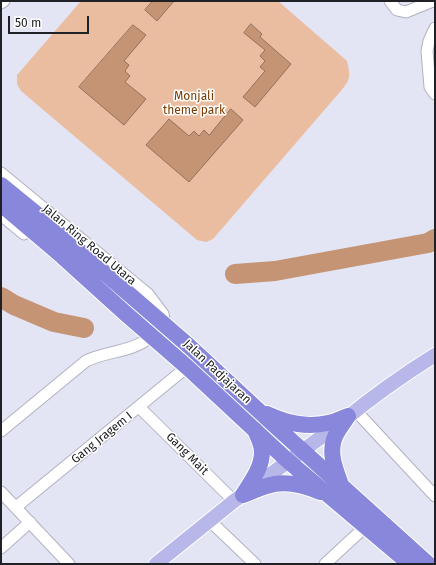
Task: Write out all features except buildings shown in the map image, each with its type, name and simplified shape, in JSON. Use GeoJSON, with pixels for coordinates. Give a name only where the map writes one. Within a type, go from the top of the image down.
{"type":"FeatureCollection","features":[{"type":"Feature","properties":{"kind":"highway","name":"Jalan Padjajaran"},"geometry":{"type":"LineString","coordinates":[[1,185],[189,346],[303,450],[366,526],[411,561],[428,564]]}},
{"type":"Feature","properties":{"kind":"highway","name":"Jalan Padjajaran"},"geometry":{"type":"LineString","coordinates":[[1,204],[187,367],[288,461],[336,491],[411,561]]}},
{"type":"Feature","properties":{"kind":"highway"},"geometry":{"type":"LineString","coordinates":[[151,337],[165,325]]}},
{"type":"Feature","properties":{"kind":"highway"},"geometry":{"type":"LineString","coordinates":[[258,410],[282,420],[300,425],[330,423],[352,413]]}},
{"type":"Feature","properties":{"kind":"highway"},"geometry":{"type":"LineString","coordinates":[[238,498],[268,485],[297,484],[336,491],[332,451],[333,441],[337,432],[352,413]]}},
{"type":"Feature","properties":{"kind":"highway"},"geometry":{"type":"LineString","coordinates":[[238,498],[255,476],[260,465],[262,452],[255,430]]}},
{"type":"Feature","properties":{"kind":"main road"},"geometry":{"type":"LineString","coordinates":[[156,564],[238,498],[352,413],[435,355]]}},
{"type":"Feature","properties":{"kind":"street"},"geometry":{"type":"LineString","coordinates":[[390,1],[397,10],[406,12],[433,1]]}},
{"type":"Feature","properties":{"kind":"street"},"geometry":{"type":"LineString","coordinates":[[435,28],[432,41],[427,51],[430,87],[435,94]]}},
{"type":"Feature","properties":{"kind":"street","name":"Jalan Ring Road Utara"},"geometry":{"type":"LineString","coordinates":[[1,173],[148,294],[163,314],[165,325]]}},
{"type":"Feature","properties":{"kind":"street"},"geometry":{"type":"LineString","coordinates":[[1,215],[122,319],[142,333],[151,337],[143,343],[86,361],[1,431]]}},
{"type":"Feature","properties":{"kind":"street","name":"Gang Jragem I"},"geometry":{"type":"LineString","coordinates":[[16,507],[187,367]]}},
{"type":"Feature","properties":{"kind":"street","name":"Gang Mait"},"geometry":{"type":"LineString","coordinates":[[139,407],[238,498]]}},
{"type":"Feature","properties":{"kind":"street"},"geometry":{"type":"LineString","coordinates":[[352,413],[435,496]]}},
{"type":"Feature","properties":{"kind":"street"},"geometry":{"type":"LineString","coordinates":[[1,492],[69,564]]}},
{"type":"Feature","properties":{"kind":"street"},"geometry":{"type":"LineString","coordinates":[[210,520],[255,564]]}},
{"type":"Feature","properties":{"kind":"street"},"geometry":{"type":"LineString","coordinates":[[1,548],[30,522]]}},
{"type":"Feature","properties":{"kind":"street"},"geometry":{"type":"LineString","coordinates":[[325,564],[366,526]]}},
{"type":"Feature","properties":{"kind":"street"},"geometry":{"type":"LineString","coordinates":[[411,561],[435,560]]}},
{"type":"Feature","properties":{"kind":"green space","name":"Monjali theme park"},"geometry":{"type":"Polygon","coordinates":[[[81,1],[278,1],[347,61],[349,78],[339,93],[213,239],[206,242],[197,240],[21,91],[17,84],[17,75],[81,1]]]}},
{"type":"Feature","properties":{"kind":"shaded area"},"geometry":{"type":"Polygon","coordinates":[[[153,1],[174,1],[157,21],[145,10],[153,1]]]}},
{"type":"Feature","properties":{"kind":"shaded area"},"geometry":{"type":"Polygon","coordinates":[[[251,24],[262,34],[260,37],[291,64],[255,107],[243,97],[265,71],[260,67],[265,61],[260,56],[265,50],[244,33],[251,24]]]}},
{"type":"Feature","properties":{"kind":"shaded area"},"geometry":{"type":"Polygon","coordinates":[[[133,25],[146,35],[124,61],[129,65],[125,71],[130,76],[125,82],[146,99],[124,125],[79,87],[133,25]]]}},
{"type":"Feature","properties":{"kind":"shaded area"},"geometry":{"type":"Polygon","coordinates":[[[231,109],[243,120],[189,182],[146,145],[169,119],[189,136],[194,131],[199,136],[204,130],[209,135],[231,109]]]}},
{"type":"Feature","properties":{"kind":"waterway"},"geometry":{"type":"LineString","coordinates":[[235,274],[275,271],[428,243],[435,239]]}},
{"type":"Feature","properties":{"kind":"waterway"},"geometry":{"type":"LineString","coordinates":[[1,297],[14,305],[54,322],[84,328]]}}]}
